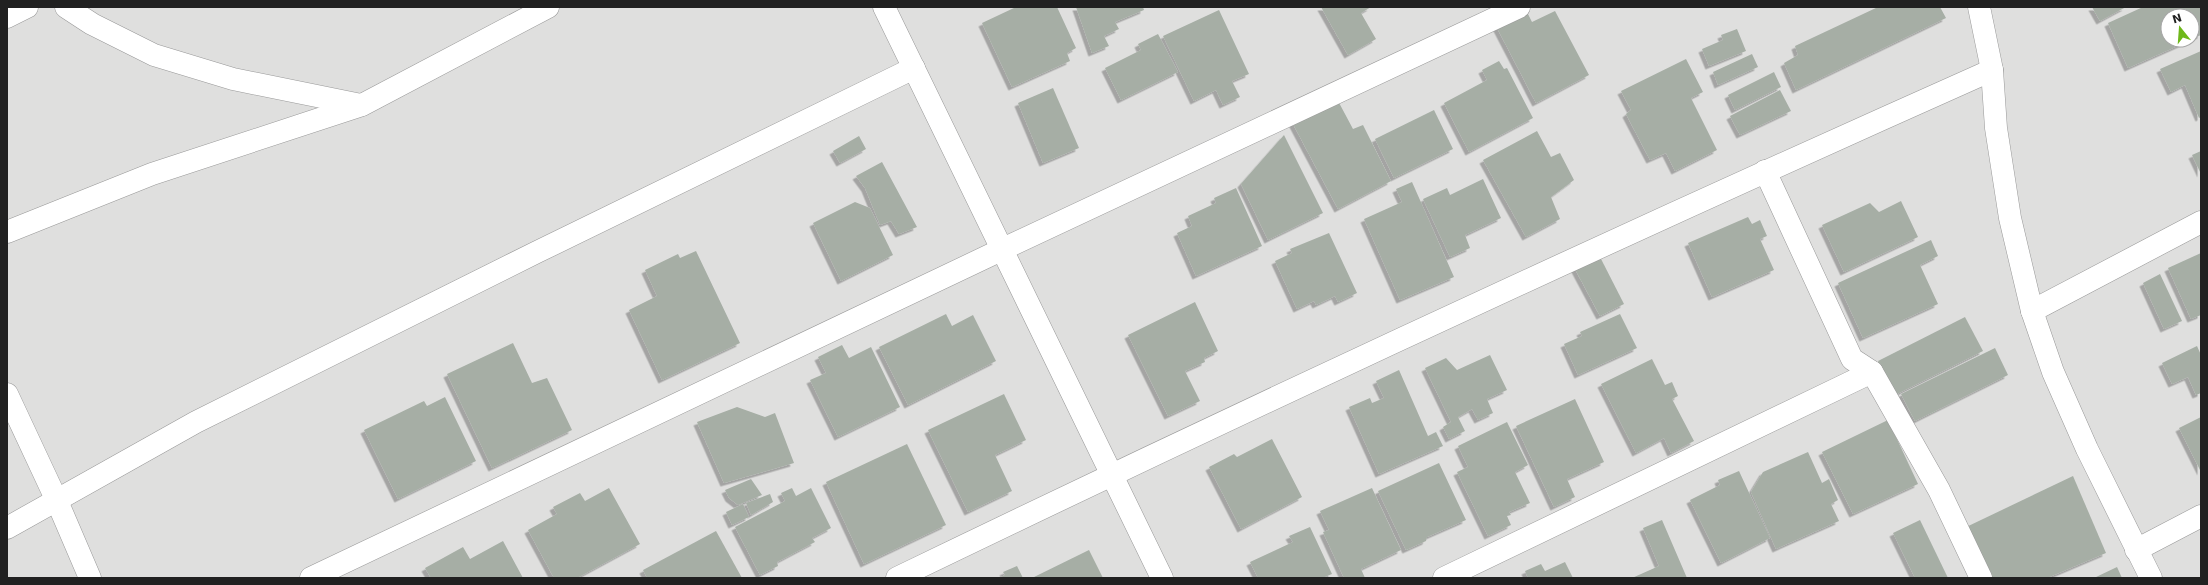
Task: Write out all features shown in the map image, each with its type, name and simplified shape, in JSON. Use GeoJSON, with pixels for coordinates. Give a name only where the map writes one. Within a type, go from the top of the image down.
{"type":"FeatureCollection","features":[{"type":"Feature","properties":{"kind":"street"},"geometry":{"type":"LineString","coordinates":[[7,17],[27,7]]}},
{"type":"Feature","properties":{"kind":"street"},"geometry":{"type":"LineString","coordinates":[[66,7],[92,24],[154,55],[233,79],[362,105]]}},
{"type":"Feature","properties":{"kind":"street"},"geometry":{"type":"LineString","coordinates":[[7,232],[152,174],[362,105],[548,7]]}},
{"type":"Feature","properties":{"kind":"street"},"geometry":{"type":"LineString","coordinates":[[312,578],[1003,249],[1519,7]]}},
{"type":"Feature","properties":{"kind":"street"},"geometry":{"type":"LineString","coordinates":[[1979,7],[1992,70],[1996,128],[2010,218],[2032,311],[2053,372],[2080,435],[2151,578]]}},
{"type":"Feature","properties":{"kind":"street"},"geometry":{"type":"LineString","coordinates":[[888,8],[914,68],[1162,578]]}},
{"type":"Feature","properties":{"kind":"street"},"geometry":{"type":"LineString","coordinates":[[7,528],[196,422],[537,252],[914,68]]}},
{"type":"Feature","properties":{"kind":"street"},"geometry":{"type":"LineString","coordinates":[[897,578],[1111,474],[1765,171],[1992,70]]}},
{"type":"Feature","properties":{"kind":"street"},"geometry":{"type":"LineString","coordinates":[[1765,171],[1852,359],[1872,372],[1939,490],[1981,578]]}},
{"type":"Feature","properties":{"kind":"street"},"geometry":{"type":"LineString","coordinates":[[2032,311],[2201,222]]}},
{"type":"Feature","properties":{"kind":"street"},"geometry":{"type":"LineString","coordinates":[[1444,578],[1872,372]]}},
{"type":"Feature","properties":{"kind":"street"},"geometry":{"type":"LineString","coordinates":[[7,394],[57,501],[90,578]]}},
{"type":"Feature","properties":{"kind":"street"},"geometry":{"type":"LineString","coordinates":[[2136,550],[2201,516]]}},
{"type":"Feature","properties":{"kind":"shaded area"},"geometry":{"type":"Polygon","coordinates":[[[7,7],[2201,7],[2201,578],[7,578],[7,7]]]}},
{"type":"Feature","properties":{"kind":"building"},"geometry":{"type":"Polygon","coordinates":[[[1016,7],[1057,7],[1076,48],[1067,53],[1070,61],[1012,87],[982,23],[1016,7]]]}},
{"type":"Feature","properties":{"kind":"building"},"geometry":{"type":"Polygon","coordinates":[[[1076,7],[1143,7],[1144,10],[1115,22],[1119,29],[1104,36],[1109,46],[1092,53],[1076,7]]]}},
{"type":"Feature","properties":{"kind":"building"},"geometry":{"type":"Polygon","coordinates":[[[1321,7],[1371,7],[1361,13],[1376,39],[1348,55],[1321,7]]]}},
{"type":"Feature","properties":{"kind":"building"},"geometry":{"type":"Polygon","coordinates":[[[1878,7],[1940,7],[1946,18],[1796,90],[1784,63],[1798,55],[1795,46],[1878,7]]]}},
{"type":"Feature","properties":{"kind":"building"},"geometry":{"type":"Polygon","coordinates":[[[2092,7],[2126,7],[2100,21],[2092,7]]]}},
{"type":"Feature","properties":{"kind":"building"},"geometry":{"type":"Polygon","coordinates":[[[2143,7],[2201,7],[2200,35],[2200,8],[2160,8],[2160,48],[2173,48],[2128,68],[2108,23],[2143,7]]]}},
{"type":"Feature","properties":{"kind":"building"},"geometry":{"type":"Polygon","coordinates":[[[1525,8],[1532,22],[1555,11],[1589,75],[1536,103],[1495,24],[1525,8]]]}},
{"type":"Feature","properties":{"kind":"building"},"geometry":{"type":"Polygon","coordinates":[[[1219,10],[1249,74],[1232,81],[1240,97],[1223,105],[1216,90],[1194,101],[1163,36],[1219,10]]]}},
{"type":"Feature","properties":{"kind":"building"},"geometry":{"type":"Polygon","coordinates":[[[1737,29],[1746,51],[1709,66],[1702,49],[1723,40],[1721,35],[1737,29]]]}},
{"type":"Feature","properties":{"kind":"building"},"geometry":{"type":"Polygon","coordinates":[[[1158,34],[1178,72],[1121,100],[1105,68],[1141,50],[1138,44],[1158,34]]]}},
{"type":"Feature","properties":{"kind":"building"},"geometry":{"type":"Polygon","coordinates":[[[2201,51],[2201,117],[2199,118],[2185,85],[2171,92],[2160,69],[2201,51]]]}},
{"type":"Feature","properties":{"kind":"building"},"geometry":{"type":"Polygon","coordinates":[[[1752,54],[1758,67],[1718,85],[1713,72],[1752,54]]]}},
{"type":"Feature","properties":{"kind":"building"},"geometry":{"type":"Polygon","coordinates":[[[1686,59],[1703,92],[1691,98],[1717,150],[1675,171],[1666,153],[1650,160],[1626,114],[1631,110],[1621,91],[1686,59]]]}},
{"type":"Feature","properties":{"kind":"building"},"geometry":{"type":"Polygon","coordinates":[[[1499,61],[1504,69],[1507,68],[1533,118],[1469,152],[1444,103],[1487,80],[1482,70],[1499,61]]]}},
{"type":"Feature","properties":{"kind":"building"},"geometry":{"type":"Polygon","coordinates":[[[1774,72],[1781,87],[1735,110],[1728,95],[1774,72]]]}},
{"type":"Feature","properties":{"kind":"building"},"geometry":{"type":"Polygon","coordinates":[[[1053,88],[1079,148],[1043,163],[1018,103],[1053,88]]]}},
{"type":"Feature","properties":{"kind":"building"},"geometry":{"type":"Polygon","coordinates":[[[1780,90],[1791,111],[1740,135],[1730,116],[1780,90]]]}},
{"type":"Feature","properties":{"kind":"building"},"geometry":{"type":"Polygon","coordinates":[[[1337,99],[1353,129],[1363,125],[1391,181],[1338,209],[1292,122],[1337,99]]]}},
{"type":"Feature","properties":{"kind":"building"},"geometry":{"type":"Polygon","coordinates":[[[1434,110],[1453,149],[1394,178],[1375,139],[1434,110]]]}},
{"type":"Feature","properties":{"kind":"building"},"geometry":{"type":"Polygon","coordinates":[[[1537,131],[1551,157],[1560,153],[1574,180],[1551,197],[1560,219],[1526,237],[1483,160],[1537,131]]]}},
{"type":"Feature","properties":{"kind":"building"},"geometry":{"type":"Polygon","coordinates":[[[1284,135],[1323,213],[1268,240],[1241,184],[1284,135]]]}},
{"type":"Feature","properties":{"kind":"building"},"geometry":{"type":"Polygon","coordinates":[[[859,136],[866,149],[840,163],[833,151],[859,136]]]}},
{"type":"Feature","properties":{"kind":"building"},"geometry":{"type":"Polygon","coordinates":[[[2201,151],[2201,174],[2192,155],[2201,151]]]}},
{"type":"Feature","properties":{"kind":"building"},"geometry":{"type":"Polygon","coordinates":[[[882,162],[917,227],[899,234],[891,221],[880,225],[865,188],[856,176],[882,162]]]}},
{"type":"Feature","properties":{"kind":"building"},"geometry":{"type":"Polygon","coordinates":[[[1483,179],[1501,218],[1465,235],[1470,248],[1450,257],[1423,199],[1447,188],[1450,195],[1483,179]]]}},
{"type":"Feature","properties":{"kind":"building"},"geometry":{"type":"Polygon","coordinates":[[[1412,182],[1454,277],[1400,300],[1364,219],[1402,202],[1396,189],[1412,182]]]}},
{"type":"Feature","properties":{"kind":"building"},"geometry":{"type":"Polygon","coordinates":[[[1236,188],[1262,246],[1196,276],[1177,233],[1192,226],[1188,216],[1216,203],[1214,198],[1236,188]]]}},
{"type":"Feature","properties":{"kind":"building"},"geometry":{"type":"Polygon","coordinates":[[[1901,201],[1918,237],[1844,272],[1822,225],[1870,203],[1879,212],[1901,201]]]}},
{"type":"Feature","properties":{"kind":"building"},"geometry":{"type":"Polygon","coordinates":[[[855,202],[870,208],[893,255],[841,281],[813,223],[855,202]]]}},
{"type":"Feature","properties":{"kind":"building"},"geometry":{"type":"Polygon","coordinates":[[[1748,217],[1752,224],[1760,220],[1767,236],[1760,239],[1774,270],[1712,297],[1688,243],[1748,217]]]}},
{"type":"Feature","properties":{"kind":"building"},"geometry":{"type":"Polygon","coordinates":[[[1329,233],[1357,293],[1338,302],[1335,296],[1316,305],[1314,301],[1297,309],[1275,261],[1292,253],[1290,249],[1329,233]]]}},
{"type":"Feature","properties":{"kind":"building"},"geometry":{"type":"Polygon","coordinates":[[[1931,240],[1938,256],[1920,265],[1938,304],[1863,338],[1838,283],[1931,240]]]}},
{"type":"Feature","properties":{"kind":"building"},"geometry":{"type":"Polygon","coordinates":[[[696,251],[740,343],[662,380],[629,310],[657,296],[645,270],[678,254],[680,258],[696,251]]]}},
{"type":"Feature","properties":{"kind":"building"},"geometry":{"type":"Polygon","coordinates":[[[2201,253],[2201,315],[2191,319],[2168,268],[2201,253]]]}},
{"type":"Feature","properties":{"kind":"building"},"geometry":{"type":"Polygon","coordinates":[[[1599,255],[1624,304],[1600,316],[1574,267],[1599,255]]]}},
{"type":"Feature","properties":{"kind":"building"},"geometry":{"type":"Polygon","coordinates":[[[2160,274],[2182,321],[2164,329],[2143,283],[2160,274]]]}},
{"type":"Feature","properties":{"kind":"building"},"geometry":{"type":"Polygon","coordinates":[[[1195,302],[1218,351],[1204,358],[1205,362],[1185,371],[1200,401],[1168,416],[1128,335],[1195,302]]]}},
{"type":"Feature","properties":{"kind":"building"},"geometry":{"type":"Polygon","coordinates":[[[946,314],[952,326],[973,315],[996,361],[908,405],[879,347],[946,314]]]}},
{"type":"Feature","properties":{"kind":"building"},"geometry":{"type":"Polygon","coordinates":[[[1620,314],[1637,348],[1578,375],[1564,344],[1582,336],[1580,332],[1620,314]]]}},
{"type":"Feature","properties":{"kind":"building"},"geometry":{"type":"Polygon","coordinates":[[[1965,317],[1983,351],[1895,395],[1878,361],[1965,317]]]}},
{"type":"Feature","properties":{"kind":"building"},"geometry":{"type":"Polygon","coordinates":[[[513,343],[532,383],[547,378],[572,430],[492,468],[447,374],[513,343]]]}},
{"type":"Feature","properties":{"kind":"building"},"geometry":{"type":"Polygon","coordinates":[[[842,345],[849,358],[871,347],[900,407],[838,437],[810,380],[826,373],[818,357],[842,345]]]}},
{"type":"Feature","properties":{"kind":"building"},"geometry":{"type":"Polygon","coordinates":[[[2197,346],[2201,355],[2201,393],[2196,395],[2188,377],[2172,384],[2162,363],[2197,346]]]}},
{"type":"Feature","properties":{"kind":"building"},"geometry":{"type":"Polygon","coordinates":[[[1995,348],[2008,375],[1915,421],[1901,394],[1995,348]]]}},
{"type":"Feature","properties":{"kind":"building"},"geometry":{"type":"Polygon","coordinates":[[[1490,355],[1507,390],[1487,399],[1493,413],[1478,420],[1472,409],[1458,417],[1465,431],[1449,439],[1443,427],[1451,422],[1425,368],[1446,358],[1457,370],[1490,355]]]}},
{"type":"Feature","properties":{"kind":"building"},"geometry":{"type":"Polygon","coordinates":[[[1652,359],[1665,385],[1672,382],[1678,396],[1672,399],[1694,441],[1671,453],[1664,438],[1636,453],[1601,384],[1652,359]]]}},
{"type":"Feature","properties":{"kind":"building"},"geometry":{"type":"Polygon","coordinates":[[[1399,370],[1428,436],[1436,432],[1443,446],[1379,474],[1349,407],[1370,398],[1372,403],[1384,398],[1376,381],[1399,370]]]}},
{"type":"Feature","properties":{"kind":"building"},"geometry":{"type":"Polygon","coordinates":[[[1004,394],[1026,440],[995,455],[1012,491],[968,512],[928,430],[1004,394]]]}},
{"type":"Feature","properties":{"kind":"building"},"geometry":{"type":"Polygon","coordinates":[[[445,397],[476,461],[398,499],[364,430],[424,401],[427,406],[445,397]]]}},
{"type":"Feature","properties":{"kind":"building"},"geometry":{"type":"Polygon","coordinates":[[[1575,399],[1604,462],[1567,479],[1575,497],[1554,507],[1516,426],[1575,399]]]}},
{"type":"Feature","properties":{"kind":"building"},"geometry":{"type":"Polygon","coordinates":[[[737,407],[765,417],[775,413],[794,463],[724,483],[697,422],[737,407]]]}},
{"type":"Feature","properties":{"kind":"building"},"geometry":{"type":"Polygon","coordinates":[[[2201,417],[2201,472],[2179,428],[2201,417]]]}},
{"type":"Feature","properties":{"kind":"building"},"geometry":{"type":"Polygon","coordinates":[[[1888,420],[1918,484],[1853,514],[1822,452],[1888,420]]]}},
{"type":"Feature","properties":{"kind":"building"},"geometry":{"type":"Polygon","coordinates":[[[1507,422],[1528,465],[1515,472],[1530,503],[1509,512],[1511,515],[1507,516],[1511,525],[1488,536],[1457,472],[1468,467],[1458,446],[1507,422]]]}},
{"type":"Feature","properties":{"kind":"building"},"geometry":{"type":"Polygon","coordinates":[[[1272,439],[1302,497],[1241,529],[1209,467],[1234,454],[1237,457],[1272,439]]]}},
{"type":"Feature","properties":{"kind":"building"},"geometry":{"type":"Polygon","coordinates":[[[907,444],[946,525],[864,564],[826,482],[907,444]]]}},
{"type":"Feature","properties":{"kind":"building"},"geometry":{"type":"Polygon","coordinates":[[[1808,452],[1822,483],[1829,479],[1838,500],[1831,504],[1839,521],[1776,549],[1751,492],[1763,472],[1808,452]]]}},
{"type":"Feature","properties":{"kind":"building"},"geometry":{"type":"Polygon","coordinates":[[[1439,463],[1466,520],[1427,537],[1426,541],[1406,550],[1378,491],[1439,463]]]}},
{"type":"Feature","properties":{"kind":"building"},"geometry":{"type":"Polygon","coordinates":[[[1739,471],[1770,538],[1721,563],[1690,500],[1720,485],[1718,480],[1739,471]]]}},
{"type":"Feature","properties":{"kind":"building"},"geometry":{"type":"Polygon","coordinates":[[[2073,476],[2106,553],[2047,578],[1982,578],[1960,530],[2073,476]]]}},
{"type":"Feature","properties":{"kind":"building"},"geometry":{"type":"Polygon","coordinates":[[[751,479],[762,495],[738,505],[729,498],[725,490],[751,479]]]}},
{"type":"Feature","properties":{"kind":"building"},"geometry":{"type":"Polygon","coordinates":[[[609,488],[640,544],[577,578],[554,578],[528,530],[557,514],[553,507],[580,493],[585,501],[609,488]]]}},
{"type":"Feature","properties":{"kind":"building"},"geometry":{"type":"Polygon","coordinates":[[[792,488],[796,496],[811,488],[831,528],[812,538],[815,542],[777,562],[778,566],[760,575],[735,527],[785,501],[781,493],[792,488]]]}},
{"type":"Feature","properties":{"kind":"building"},"geometry":{"type":"Polygon","coordinates":[[[1372,488],[1401,550],[1361,569],[1365,578],[1344,578],[1323,532],[1329,530],[1320,511],[1372,488]]]}},
{"type":"Feature","properties":{"kind":"building"},"geometry":{"type":"Polygon","coordinates":[[[770,494],[773,502],[751,515],[746,503],[770,494]]]}},
{"type":"Feature","properties":{"kind":"building"},"geometry":{"type":"Polygon","coordinates":[[[743,504],[749,517],[732,525],[726,512],[743,504]]]}},
{"type":"Feature","properties":{"kind":"building"},"geometry":{"type":"Polygon","coordinates":[[[1662,520],[1687,578],[1632,578],[1659,566],[1643,528],[1662,520]]]}},
{"type":"Feature","properties":{"kind":"building"},"geometry":{"type":"Polygon","coordinates":[[[1920,520],[1948,578],[1915,578],[1893,533],[1920,520]]]}},
{"type":"Feature","properties":{"kind":"building"},"geometry":{"type":"Polygon","coordinates":[[[1310,527],[1332,574],[1322,578],[1258,578],[1250,562],[1293,542],[1289,536],[1310,527]]]}},
{"type":"Feature","properties":{"kind":"building"},"geometry":{"type":"Polygon","coordinates":[[[716,531],[742,578],[647,578],[643,570],[716,531]]]}},
{"type":"Feature","properties":{"kind":"building"},"geometry":{"type":"Polygon","coordinates":[[[503,541],[523,578],[431,578],[425,568],[463,547],[470,559],[503,541]]]}},
{"type":"Feature","properties":{"kind":"building"},"geometry":{"type":"Polygon","coordinates":[[[1089,550],[1103,578],[1032,578],[1089,550]]]}},
{"type":"Feature","properties":{"kind":"building"},"geometry":{"type":"Polygon","coordinates":[[[1565,562],[1573,578],[1528,578],[1525,571],[1541,564],[1545,571],[1565,562]]]}},
{"type":"Feature","properties":{"kind":"building"},"geometry":{"type":"Polygon","coordinates":[[[1017,566],[1023,578],[999,578],[1005,575],[1003,572],[1017,566]]]}},
{"type":"Feature","properties":{"kind":"building"},"geometry":{"type":"Polygon","coordinates":[[[2117,567],[2122,578],[2094,578],[2117,567]]]}}]}
